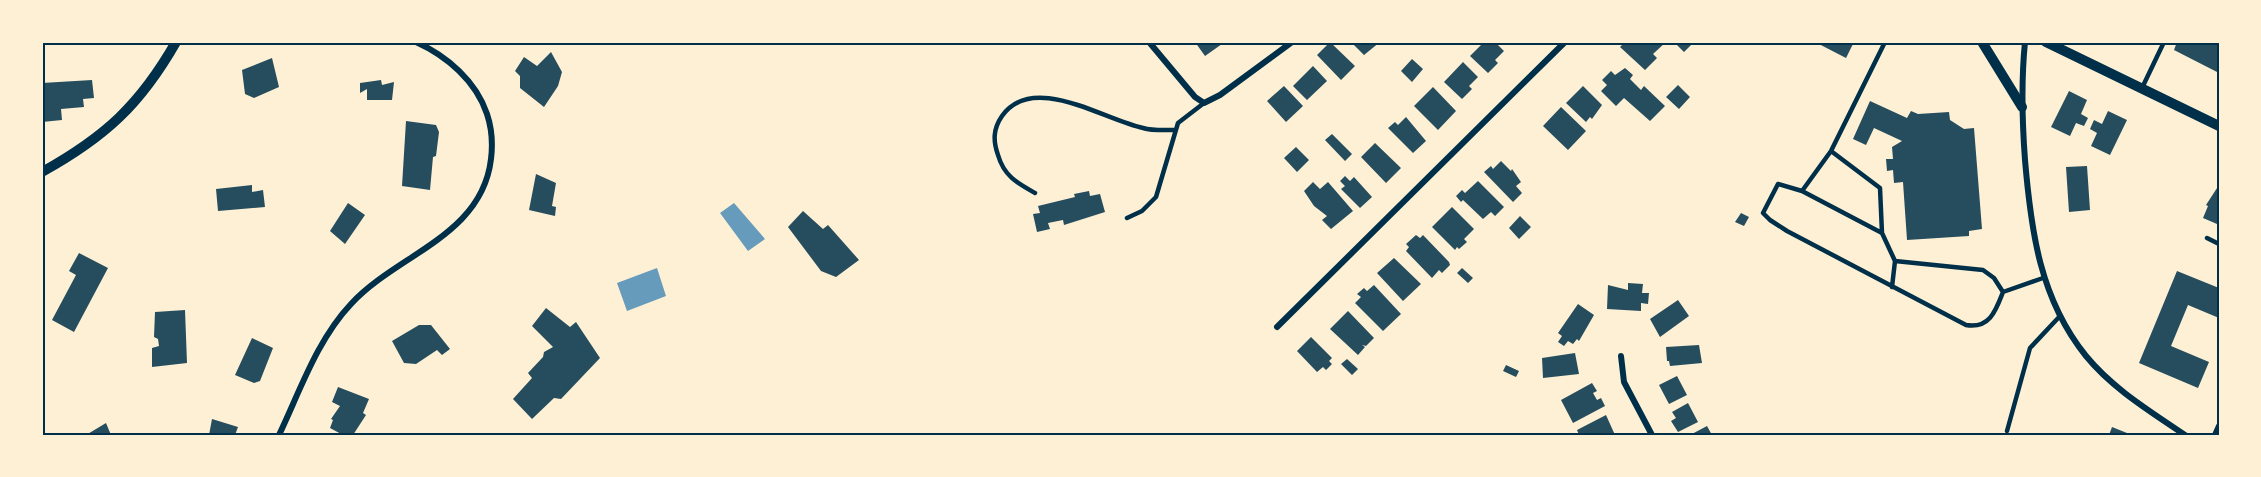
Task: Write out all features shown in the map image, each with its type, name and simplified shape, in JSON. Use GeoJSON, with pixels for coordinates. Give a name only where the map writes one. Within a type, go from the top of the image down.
{"type":"FeatureCollection","features":[{"type":"Feature","properties":{"kind":"street"},"geometry":{"type":"LineString","coordinates":[[42,172],[99,138],[152,82],[177,42]]}},
{"type":"Feature","properties":{"kind":"street"},"geometry":{"type":"LineString","coordinates":[[279,435],[323,344],[351,304],[366,290],[452,230],[468,214],[484,189],[493,146],[490,123],[483,102],[461,73],[444,58],[416,42]]}},
{"type":"Feature","properties":{"kind":"street"},"geometry":{"type":"LineString","coordinates":[[1149,42],[1195,97],[1204,103],[1220,95],[1292,42]]}},
{"type":"Feature","properties":{"kind":"street"},"geometry":{"type":"LineString","coordinates":[[1277,327],[1565,42]]}},
{"type":"Feature","properties":{"kind":"street"},"geometry":{"type":"LineString","coordinates":[[1982,42],[2022,107]]}},
{"type":"Feature","properties":{"kind":"street"},"geometry":{"type":"LineString","coordinates":[[2025,42],[2022,107],[2029,205],[2035,249],[2043,278],[2060,316],[2086,356],[2129,398],[2185,435]]}},
{"type":"Feature","properties":{"kind":"street"},"geometry":{"type":"LineString","coordinates":[[2046,42],[2219,126]]}},
{"type":"Feature","properties":{"kind":"street"},"geometry":{"type":"LineString","coordinates":[[1621,356],[1624,382],[1652,435]]}},
{"type":"Feature","properties":{"kind":"street"},"geometry":{"type":"LineString","coordinates":[[2215,435],[2219,426]]}},
{"type":"Feature","properties":{"kind":"lane"},"geometry":{"type":"LineString","coordinates":[[1802,191],[1831,151],[1885,42]]}},
{"type":"Feature","properties":{"kind":"lane"},"geometry":{"type":"LineString","coordinates":[[2142,89],[2164,42]]}},
{"type":"Feature","properties":{"kind":"lane"},"geometry":{"type":"LineString","coordinates":[[1035,193],[1011,180],[1000,164],[994,144],[995,128],[1014,104],[1031,98],[1049,98],[1144,129],[1175,130]]}},
{"type":"Feature","properties":{"kind":"lane"},"geometry":{"type":"LineString","coordinates":[[1127,218],[1142,211],[1156,197],[1175,130],[1184,118],[1204,103]]}},
{"type":"Feature","properties":{"kind":"lane"},"geometry":{"type":"LineString","coordinates":[[1831,151],[1880,188],[1882,233],[1895,261],[1892,287]]}},
{"type":"Feature","properties":{"kind":"lane"},"geometry":{"type":"LineString","coordinates":[[1882,233],[1802,191],[1778,184],[1763,213],[1787,231],[1971,326],[1980,324],[1993,316],[2003,291]]}},
{"type":"Feature","properties":{"kind":"lane"},"geometry":{"type":"LineString","coordinates":[[2207,238],[2219,244]]}},
{"type":"Feature","properties":{"kind":"lane"},"geometry":{"type":"LineString","coordinates":[[1895,261],[1983,270],[1994,278],[2003,291]]}},
{"type":"Feature","properties":{"kind":"lane"},"geometry":{"type":"LineString","coordinates":[[2003,291],[2043,278]]}},
{"type":"Feature","properties":{"kind":"lane"},"geometry":{"type":"LineString","coordinates":[[2007,431],[2030,348],[2060,316]]}},
{"type":"Feature","properties":{"kind":"water"},"geometry":{"type":"Polygon","coordinates":[[[734,203],[765,239],[748,251],[720,213],[734,203]]]}},
{"type":"Feature","properties":{"kind":"water"},"geometry":{"type":"Polygon","coordinates":[[[657,268],[666,296],[627,311],[617,283],[657,268]]]}},
{"type":"Feature","properties":{"kind":"building"},"geometry":{"type":"Polygon","coordinates":[[[1195,42],[1220,42],[1222,44],[1205,56],[1195,42]]]}},
{"type":"Feature","properties":{"kind":"building"},"geometry":{"type":"Polygon","coordinates":[[[1330,42],[1355,66],[1341,80],[1317,55],[1330,42]]]}},
{"type":"Feature","properties":{"kind":"building"},"geometry":{"type":"Polygon","coordinates":[[[1351,42],[1380,42],[1364,55],[1351,42]]]}},
{"type":"Feature","properties":{"kind":"building"},"geometry":{"type":"Polygon","coordinates":[[[1484,42],[1495,42],[1504,51],[1495,60],[1498,63],[1488,73],[1470,56],[1484,42]]]}},
{"type":"Feature","properties":{"kind":"building"},"geometry":{"type":"Polygon","coordinates":[[[1625,42],[1666,42],[1653,54],[1657,58],[1645,70],[1620,47],[1625,42]]]}},
{"type":"Feature","properties":{"kind":"building"},"geometry":{"type":"Polygon","coordinates":[[[1674,42],[1694,42],[1684,52],[1674,42]]]}},
{"type":"Feature","properties":{"kind":"building"},"geometry":{"type":"Polygon","coordinates":[[[1815,42],[1854,42],[1846,58],[1815,42]]]}},
{"type":"Feature","properties":{"kind":"building"},"geometry":{"type":"Polygon","coordinates":[[[2177,42],[2219,42],[2219,73],[2174,50],[2177,42]]]}},
{"type":"Feature","properties":{"kind":"building"},"geometry":{"type":"Polygon","coordinates":[[[551,52],[562,72],[558,86],[544,107],[520,88],[520,76],[515,71],[524,57],[537,66],[551,52]]]}},
{"type":"Feature","properties":{"kind":"building"},"geometry":{"type":"Polygon","coordinates":[[[272,58],[279,87],[254,98],[245,94],[242,70],[272,58]]]}},
{"type":"Feature","properties":{"kind":"building"},"geometry":{"type":"Polygon","coordinates":[[[1412,59],[1423,69],[1412,82],[1401,71],[1412,59]]]}},
{"type":"Feature","properties":{"kind":"building"},"geometry":{"type":"Polygon","coordinates":[[[1463,62],[1478,77],[1469,86],[1472,89],[1462,99],[1444,82],[1463,62]]]}},
{"type":"Feature","properties":{"kind":"building"},"geometry":{"type":"Polygon","coordinates":[[[1313,66],[1327,81],[1307,100],[1293,86],[1313,66]]]}},
{"type":"Feature","properties":{"kind":"building"},"geometry":{"type":"Polygon","coordinates":[[[1625,68],[1633,75],[1630,79],[1641,90],[1644,86],[1665,106],[1650,121],[1624,98],[1616,106],[1601,91],[1607,85],[1602,80],[1611,71],[1615,75],[1625,68]]]}},
{"type":"Feature","properties":{"kind":"building"},"geometry":{"type":"Polygon","coordinates":[[[92,80],[94,98],[83,99],[84,107],[61,109],[62,120],[42,122],[42,83],[92,80]]]}},
{"type":"Feature","properties":{"kind":"building"},"geometry":{"type":"Polygon","coordinates":[[[381,80],[382,85],[394,82],[392,100],[367,100],[367,89],[360,93],[360,83],[381,80]]]}},
{"type":"Feature","properties":{"kind":"building"},"geometry":{"type":"Polygon","coordinates":[[[1678,85],[1690,97],[1679,109],[1666,97],[1678,85]]]}},
{"type":"Feature","properties":{"kind":"building"},"geometry":{"type":"Polygon","coordinates":[[[1284,86],[1303,106],[1286,122],[1267,101],[1284,86]]]}},
{"type":"Feature","properties":{"kind":"building"},"geometry":{"type":"Polygon","coordinates":[[[1583,86],[1602,105],[1592,119],[1590,117],[1586,122],[1566,103],[1583,86]]]}},
{"type":"Feature","properties":{"kind":"building"},"geometry":{"type":"Polygon","coordinates":[[[1433,87],[1456,111],[1438,130],[1414,106],[1433,87]]]}},
{"type":"Feature","properties":{"kind":"building"},"geometry":{"type":"Polygon","coordinates":[[[2069,91],[2087,100],[2081,114],[2088,118],[2084,126],[2076,123],[2070,136],[2051,127],[2069,91]]]}},
{"type":"Feature","properties":{"kind":"building"},"geometry":{"type":"Polygon","coordinates":[[[1870,101],[1907,118],[1911,111],[1918,114],[1949,112],[1950,120],[1964,129],[1974,128],[1982,229],[1969,231],[1969,236],[1907,240],[1903,182],[1894,183],[1893,170],[1887,171],[1886,159],[1893,159],[1892,147],[1902,141],[1874,128],[1866,145],[1853,139],[1870,101]]]}},
{"type":"Feature","properties":{"kind":"building"},"geometry":{"type":"Polygon","coordinates":[[[1561,107],[1586,131],[1568,150],[1543,126],[1561,107]]]}},
{"type":"Feature","properties":{"kind":"building"},"geometry":{"type":"Polygon","coordinates":[[[2108,111],[2127,120],[2110,155],[2091,146],[2097,133],[2090,129],[2094,120],[2102,124],[2108,111]]]}},
{"type":"Feature","properties":{"kind":"building"},"geometry":{"type":"Polygon","coordinates":[[[1406,117],[1426,141],[1413,153],[1388,128],[1395,122],[1398,125],[1406,117]]]}},
{"type":"Feature","properties":{"kind":"building"},"geometry":{"type":"Polygon","coordinates":[[[406,121],[436,125],[439,132],[436,156],[433,157],[430,190],[402,186],[406,121]]]}},
{"type":"Feature","properties":{"kind":"building"},"geometry":{"type":"Polygon","coordinates":[[[1332,134],[1352,154],[1345,161],[1325,140],[1332,134]]]}},
{"type":"Feature","properties":{"kind":"building"},"geometry":{"type":"Polygon","coordinates":[[[1375,143],[1401,168],[1386,183],[1361,157],[1375,143]]]}},
{"type":"Feature","properties":{"kind":"building"},"geometry":{"type":"Polygon","coordinates":[[[1296,147],[1309,160],[1297,172],[1284,158],[1296,147]]]}},
{"type":"Feature","properties":{"kind":"building"},"geometry":{"type":"Polygon","coordinates":[[[1501,161],[1511,171],[1512,169],[1521,182],[1516,186],[1522,193],[1513,202],[1484,172],[1491,166],[1493,169],[1501,161]]]}},
{"type":"Feature","properties":{"kind":"building"},"geometry":{"type":"Polygon","coordinates":[[[2087,166],[2090,210],[2069,212],[2066,167],[2087,166]]]}},
{"type":"Feature","properties":{"kind":"building"},"geometry":{"type":"Polygon","coordinates":[[[536,174],[556,183],[552,206],[556,207],[555,216],[529,210],[536,174]]]}},
{"type":"Feature","properties":{"kind":"building"},"geometry":{"type":"Polygon","coordinates":[[[1345,176],[1350,181],[1354,177],[1372,197],[1360,208],[1341,189],[1345,186],[1340,181],[1345,176]]]}},
{"type":"Feature","properties":{"kind":"building"},"geometry":{"type":"Polygon","coordinates":[[[1478,181],[1504,207],[1495,216],[1491,212],[1483,219],[1456,196],[1462,190],[1465,193],[1478,181]]]}},
{"type":"Feature","properties":{"kind":"building"},"geometry":{"type":"Polygon","coordinates":[[[1313,182],[1320,189],[1328,182],[1353,211],[1331,229],[1322,220],[1327,216],[1314,206],[1304,191],[1313,182]]]}},
{"type":"Feature","properties":{"kind":"building"},"geometry":{"type":"Polygon","coordinates":[[[252,185],[252,192],[263,190],[265,207],[218,211],[216,189],[252,185]]]}},
{"type":"Feature","properties":{"kind":"building"},"geometry":{"type":"Polygon","coordinates":[[[2219,185],[2217,224],[2203,218],[2208,206],[2206,205],[2219,185]]]}},
{"type":"Feature","properties":{"kind":"building"},"geometry":{"type":"Polygon","coordinates":[[[1089,191],[1090,196],[1100,194],[1105,212],[1064,225],[1063,220],[1048,223],[1050,229],[1037,232],[1033,214],[1040,213],[1038,206],[1075,197],[1074,194],[1089,191]]]}},
{"type":"Feature","properties":{"kind":"building"},"geometry":{"type":"Polygon","coordinates":[[[348,203],[365,215],[345,244],[330,231],[348,203]]]}},
{"type":"Feature","properties":{"kind":"building"},"geometry":{"type":"Polygon","coordinates":[[[1452,207],[1474,229],[1464,239],[1467,242],[1455,250],[1432,227],[1452,207]]]}},
{"type":"Feature","properties":{"kind":"building"},"geometry":{"type":"Polygon","coordinates":[[[803,211],[823,229],[828,225],[859,260],[836,277],[821,271],[788,227],[803,211]]]}},
{"type":"Feature","properties":{"kind":"building"},"geometry":{"type":"Polygon","coordinates":[[[1741,213],[1749,217],[1744,226],[1735,222],[1741,213]]]}},
{"type":"Feature","properties":{"kind":"building"},"geometry":{"type":"Polygon","coordinates":[[[1520,216],[1531,227],[1519,239],[1509,228],[1520,216]]]}},
{"type":"Feature","properties":{"kind":"building"},"geometry":{"type":"Polygon","coordinates":[[[1416,235],[1420,238],[1423,235],[1449,262],[1450,265],[1442,273],[1439,270],[1432,278],[1406,251],[1409,247],[1406,244],[1416,235]]]}},
{"type":"Feature","properties":{"kind":"building"},"geometry":{"type":"Polygon","coordinates":[[[79,253],[108,268],[74,332],[52,320],[76,275],[69,271],[79,253]]]}},
{"type":"Feature","properties":{"kind":"building"},"geometry":{"type":"Polygon","coordinates":[[[1394,258],[1421,284],[1403,301],[1377,273],[1394,258]]]}},
{"type":"Feature","properties":{"kind":"building"},"geometry":{"type":"Polygon","coordinates":[[[1462,268],[1473,278],[1468,283],[1457,273],[1462,268]]]}},
{"type":"Feature","properties":{"kind":"building"},"geometry":{"type":"Polygon","coordinates":[[[2177,271],[2219,288],[2219,318],[2188,305],[2171,346],[2209,362],[2198,388],[2139,363],[2177,271]]]}},
{"type":"Feature","properties":{"kind":"building"},"geometry":{"type":"Polygon","coordinates":[[[1628,283],[1643,284],[1642,293],[1649,293],[1648,304],[1641,303],[1641,311],[1607,309],[1608,285],[1628,290],[1628,283]]]}},
{"type":"Feature","properties":{"kind":"building"},"geometry":{"type":"Polygon","coordinates":[[[1374,285],[1401,314],[1383,331],[1355,303],[1361,297],[1357,294],[1364,288],[1367,291],[1374,285]]]}},
{"type":"Feature","properties":{"kind":"building"},"geometry":{"type":"Polygon","coordinates":[[[1678,300],[1689,316],[1660,337],[1650,319],[1678,300]]]}},
{"type":"Feature","properties":{"kind":"building"},"geometry":{"type":"Polygon","coordinates":[[[1578,304],[1594,315],[1579,341],[1577,339],[1573,344],[1568,341],[1564,346],[1558,342],[1562,336],[1558,333],[1578,304]]]}},
{"type":"Feature","properties":{"kind":"building"},"geometry":{"type":"Polygon","coordinates":[[[546,308],[570,327],[576,322],[600,358],[561,399],[554,398],[532,419],[513,399],[532,378],[528,373],[543,357],[544,352],[553,347],[532,326],[546,308]]]}},
{"type":"Feature","properties":{"kind":"building"},"geometry":{"type":"Polygon","coordinates":[[[185,310],[187,363],[152,367],[152,348],[159,346],[158,339],[154,337],[155,312],[185,310]]]}},
{"type":"Feature","properties":{"kind":"building"},"geometry":{"type":"Polygon","coordinates":[[[1348,311],[1374,338],[1366,346],[1362,345],[1365,347],[1358,355],[1330,329],[1348,311]]]}},
{"type":"Feature","properties":{"kind":"building"},"geometry":{"type":"Polygon","coordinates":[[[419,325],[431,325],[450,349],[442,355],[437,350],[416,364],[404,363],[392,341],[419,325]]]}},
{"type":"Feature","properties":{"kind":"building"},"geometry":{"type":"Polygon","coordinates":[[[1311,337],[1332,358],[1329,361],[1332,364],[1326,370],[1323,367],[1317,372],[1297,351],[1311,337]]]}},
{"type":"Feature","properties":{"kind":"building"},"geometry":{"type":"Polygon","coordinates":[[[252,338],[273,348],[260,381],[254,383],[235,375],[252,338]]]}},
{"type":"Feature","properties":{"kind":"building"},"geometry":{"type":"Polygon","coordinates":[[[1699,345],[1702,363],[1670,366],[1667,361],[1666,347],[1699,345]]]}},
{"type":"Feature","properties":{"kind":"building"},"geometry":{"type":"Polygon","coordinates":[[[1575,353],[1579,374],[1543,378],[1542,358],[1575,353]]]}},
{"type":"Feature","properties":{"kind":"building"},"geometry":{"type":"Polygon","coordinates":[[[1347,359],[1358,369],[1352,375],[1341,364],[1347,359]]]}},
{"type":"Feature","properties":{"kind":"building"},"geometry":{"type":"Polygon","coordinates":[[[1506,365],[1519,371],[1516,377],[1503,371],[1506,365]]]}},
{"type":"Feature","properties":{"kind":"building"},"geometry":{"type":"Polygon","coordinates":[[[1677,376],[1687,395],[1669,404],[1659,385],[1677,376]]]}},
{"type":"Feature","properties":{"kind":"building"},"geometry":{"type":"Polygon","coordinates":[[[1592,383],[1597,391],[1593,393],[1597,400],[1601,398],[1605,406],[1573,423],[1561,400],[1592,383]]]}},
{"type":"Feature","properties":{"kind":"building"},"geometry":{"type":"Polygon","coordinates":[[[338,387],[369,399],[363,413],[366,415],[353,435],[343,435],[330,428],[333,420],[331,419],[340,406],[332,402],[338,387]]]}},
{"type":"Feature","properties":{"kind":"building"},"geometry":{"type":"Polygon","coordinates":[[[1688,403],[1698,422],[1678,432],[1671,421],[1676,418],[1672,412],[1688,403]]]}},
{"type":"Feature","properties":{"kind":"building"},"geometry":{"type":"Polygon","coordinates":[[[1606,415],[1615,435],[1579,435],[1577,430],[1606,415]]]}},
{"type":"Feature","properties":{"kind":"building"},"geometry":{"type":"Polygon","coordinates":[[[212,419],[238,427],[235,435],[209,435],[212,419]]]}},
{"type":"Feature","properties":{"kind":"building"},"geometry":{"type":"Polygon","coordinates":[[[106,423],[111,435],[86,435],[106,423]]]}},
{"type":"Feature","properties":{"kind":"building"},"geometry":{"type":"Polygon","coordinates":[[[1707,426],[1712,435],[1690,435],[1707,426]]]}},
{"type":"Feature","properties":{"kind":"building"},"geometry":{"type":"Polygon","coordinates":[[[2112,427],[2132,435],[2109,435],[2112,427]]]}}]}
